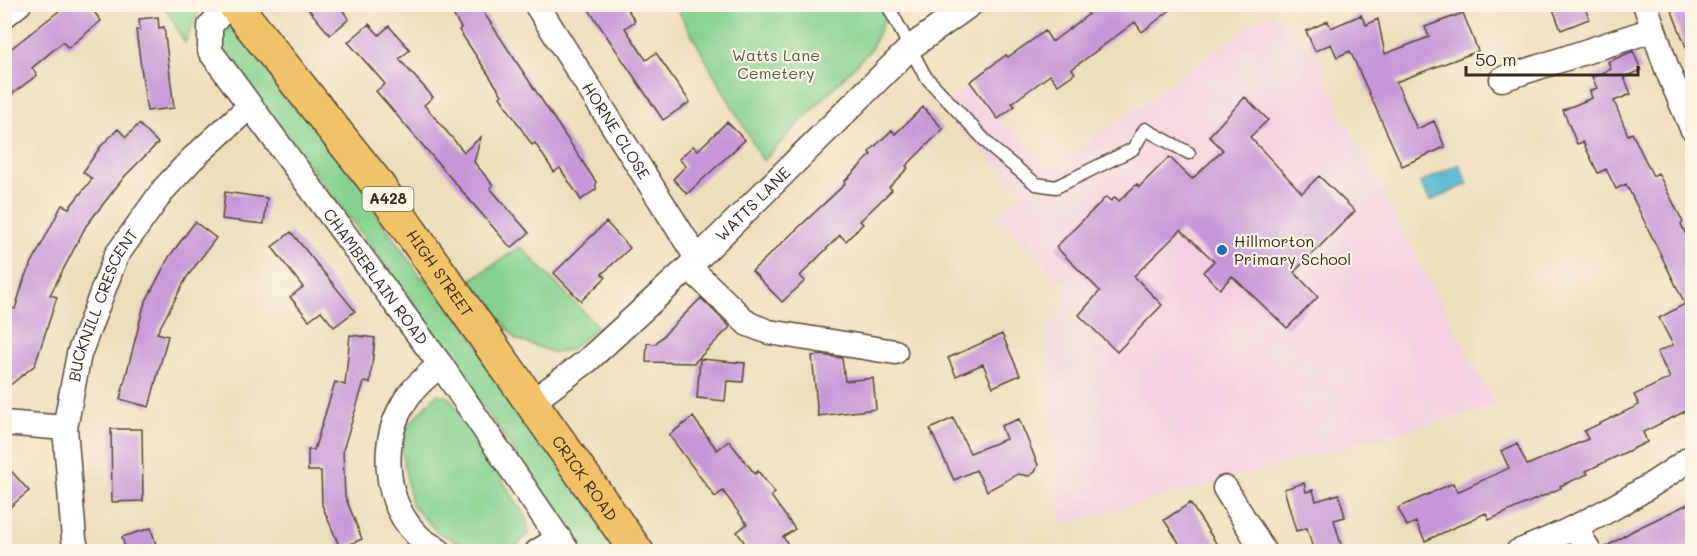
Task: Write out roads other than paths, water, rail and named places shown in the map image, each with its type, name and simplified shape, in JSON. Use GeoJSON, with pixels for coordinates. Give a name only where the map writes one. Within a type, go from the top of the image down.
{"type":"FeatureCollection","features":[{"type":"Feature","properties":{"kind":"highway","name":"HIGH STREET"},"geometry":{"type":"LineString","coordinates":[[234,4],[374,180],[532,402]]}},
{"type":"Feature","properties":{"kind":"highway","name":"CRICK ROAD"},"geometry":{"type":"LineString","coordinates":[[532,402],[638,552]]}},
{"type":"Feature","properties":{"kind":"street"},"geometry":{"type":"LineString","coordinates":[[4,16],[19,4]]}},
{"type":"Feature","properties":{"kind":"street","name":"CHAMBERLAIN ROAD"},"geometry":{"type":"LineString","coordinates":[[229,4],[210,26],[210,51],[440,364],[564,545]]}},
{"type":"Feature","properties":{"kind":"street","name":"HORNE CLOSE"},"geometry":{"type":"LineString","coordinates":[[536,4],[693,263],[748,324],[769,332],[894,352]]}},
{"type":"Feature","properties":{"kind":"street","name":"WATTS LANE"},"geometry":{"type":"LineString","coordinates":[[532,402],[587,362],[693,263],[911,47],[970,4]]}},
{"type":"Feature","properties":{"kind":"street"},"geometry":{"type":"LineString","coordinates":[[1645,4],[1652,30],[1692,128]]}},
{"type":"Feature","properties":{"kind":"street"},"geometry":{"type":"LineString","coordinates":[[1502,79],[1652,30]]}},
{"type":"Feature","properties":{"kind":"street","name":"BUCKNILL CRESCENT"},"geometry":{"type":"LineString","coordinates":[[77,552],[65,428],[80,354],[116,256],[164,189],[191,160],[250,106]]}},
{"type":"Feature","properties":{"kind":"street"},"geometry":{"type":"LineString","coordinates":[[440,364],[405,400],[391,431],[388,448],[393,496],[417,536],[440,552]]}},
{"type":"Feature","properties":{"kind":"street"},"geometry":{"type":"LineString","coordinates":[[4,423],[65,428]]}},
{"type":"Feature","properties":{"kind":"street"},"geometry":{"type":"LineString","coordinates":[[1518,552],[1577,529],[1666,476],[1692,457]]}},
{"type":"Feature","properties":{"kind":"street"},"geometry":{"type":"LineString","coordinates":[[1226,488],[1264,552]]}},
{"type":"Feature","properties":{"kind":"street"},"geometry":{"type":"LineString","coordinates":[[1577,529],[1589,552]]}},
{"type":"Feature","properties":{"kind":"street"},"geometry":{"type":"LineString","coordinates":[[537,552],[564,545]]}},
{"type":"Feature","properties":{"kind":"lane"},"geometry":{"type":"LineString","coordinates":[[887,4],[925,76],[994,150],[1036,184],[1056,187],[1133,149],[1145,129],[1190,153]]}},
{"type":"Feature","properties":{"kind":"water"},"geometry":{"type":"Polygon","coordinates":[[[1459,164],[1468,184],[1430,201],[1420,183],[1459,164]]]}},
{"type":"Feature","properties":{"kind":"place","name":"Hillmorton Primary School"},"geometry":{"type":"Point","coordinates":[1222,250]}},
{"type":"Feature","properties":{"kind":"park label","name":"Watts Lane Cemetery"},"geometry":{"type":"Point","coordinates":[776,64]}}]}
